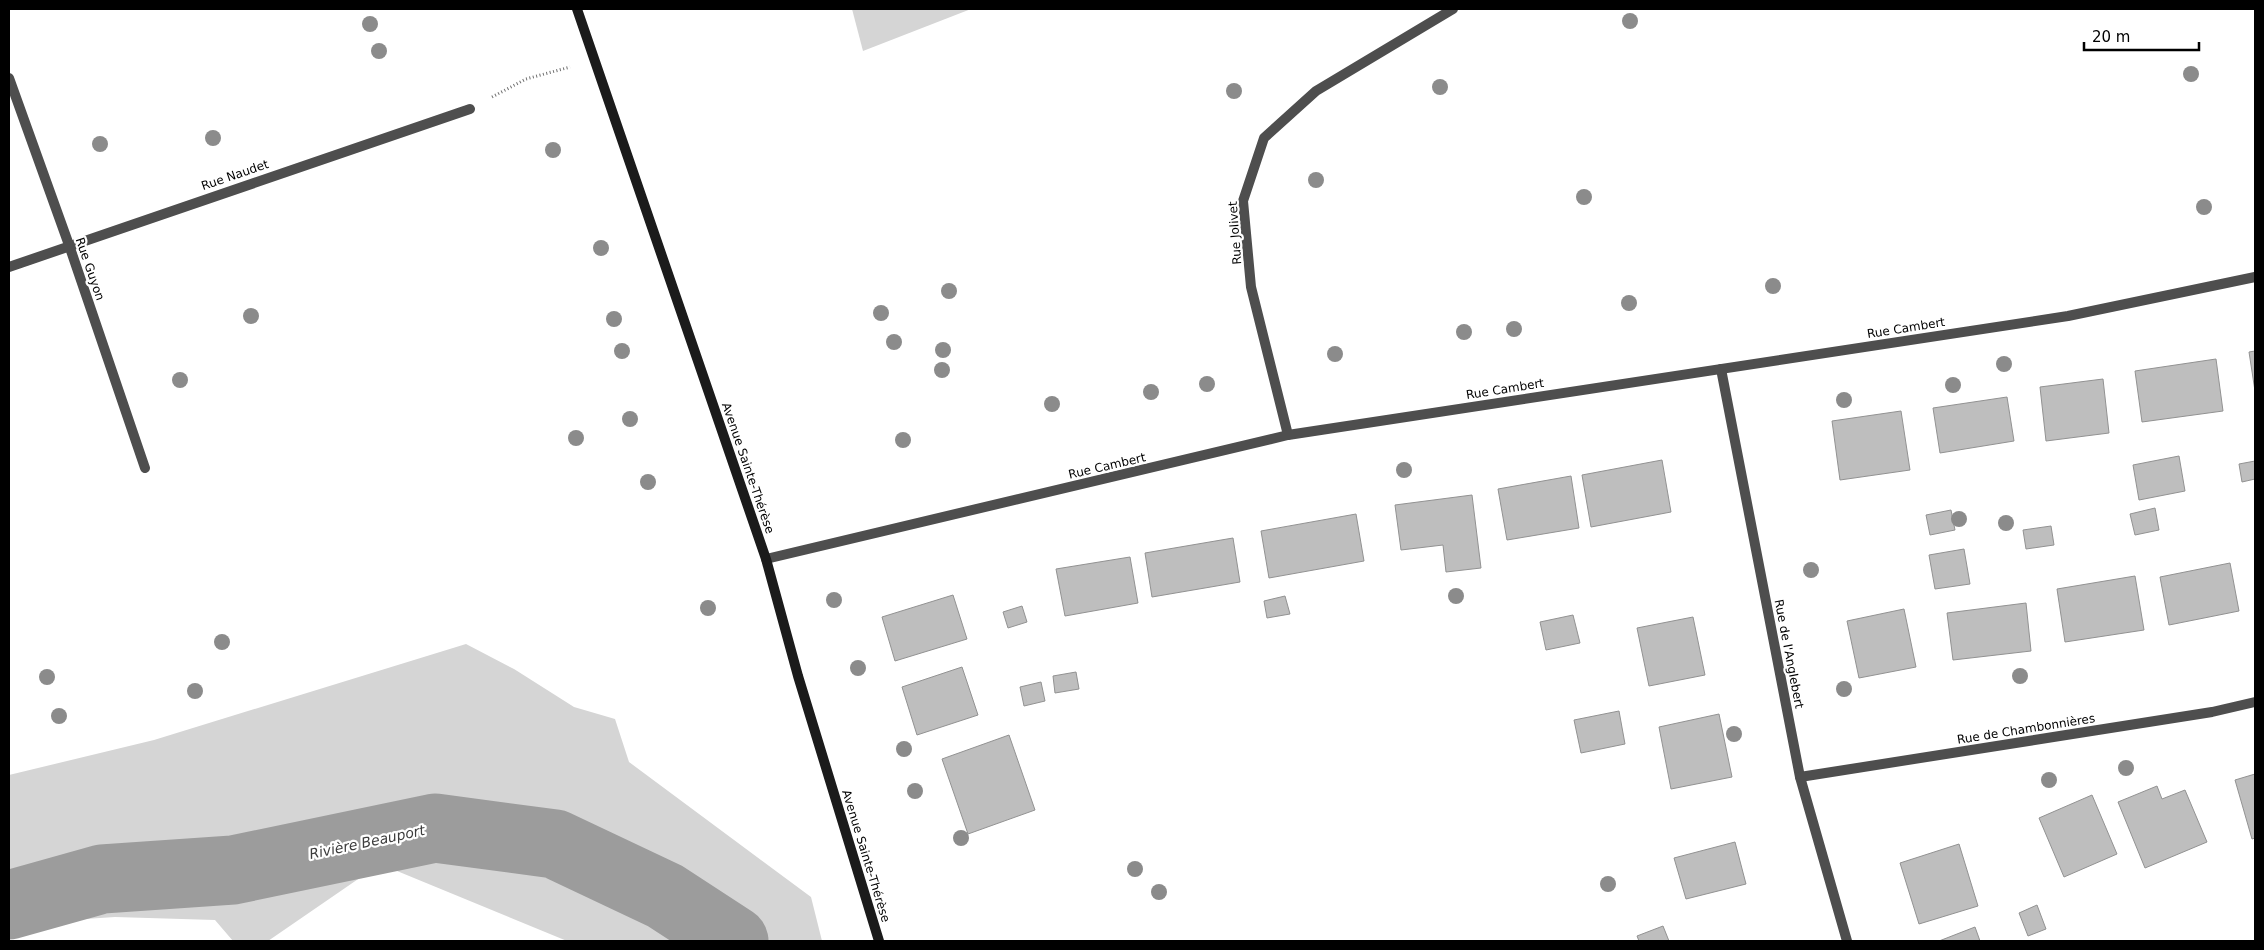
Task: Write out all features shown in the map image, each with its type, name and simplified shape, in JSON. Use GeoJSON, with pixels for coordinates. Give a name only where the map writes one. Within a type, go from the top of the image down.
{"type":"FeatureCollection","features":[{"type":"Feature","properties":{"kind":"street","name":"Avenue Sainte-Thérèse"},"geometry":{"type":"LineString","coordinates":[[577,9],[766,559],[798,676],[879,941]]}},
{"type":"Feature","properties":{"kind":"street","name":"Rue Jolivet"},"geometry":{"type":"LineString","coordinates":[[1288,435],[1251,287],[1243,201],[1264,138],[1316,91],[1453,9]]}},
{"type":"Feature","properties":{"kind":"street","name":"Rue Guyon"},"geometry":{"type":"LineString","coordinates":[[9,78],[69,245],[144,468]]}},
{"type":"Feature","properties":{"kind":"street","name":"Rue Naudet"},"geometry":{"type":"LineString","coordinates":[[9,267],[470,109]]}},
{"type":"Feature","properties":{"kind":"street","name":"Rue Cambert"},"geometry":{"type":"LineString","coordinates":[[766,559],[1288,435],[2068,316],[2255,277]]}},
{"type":"Feature","properties":{"kind":"street","name":"Rue de l'Anglebert"},"geometry":{"type":"LineString","coordinates":[[1721,369],[1800,777],[1847,941]]}},
{"type":"Feature","properties":{"kind":"street","name":"Rue de Chambonnières"},"geometry":{"type":"LineString","coordinates":[[1800,777],[2212,712],[2255,702]]}},
{"type":"Feature","properties":{"kind":"path"},"geometry":{"type":"LineString","coordinates":[[470,109],[526,79],[594,60]]}},
{"type":"Feature","properties":{"kind":"shaded area"},"geometry":{"type":"Polygon","coordinates":[[[852,9],[971,9],[863,51],[852,9]]]}},
{"type":"Feature","properties":{"kind":"shaded area"},"geometry":{"type":"Polygon","coordinates":[[[466,644],[514,669],[574,707],[615,719],[629,762],[811,897],[822,941],[567,941],[380,864],[268,941],[233,941],[215,920],[115,917],[9,924],[9,775],[154,740],[466,644]]]}},
{"type":"Feature","properties":{"kind":"building"},"geometry":{"type":"Polygon","coordinates":[[[2255,351],[2255,391],[2249,352],[2255,351]]]}},
{"type":"Feature","properties":{"kind":"building"},"geometry":{"type":"Polygon","coordinates":[[[2216,359],[2223,411],[2142,422],[2135,371],[2216,359]]]}},
{"type":"Feature","properties":{"kind":"building"},"geometry":{"type":"Polygon","coordinates":[[[2103,379],[2109,433],[2046,441],[2040,387],[2103,379]]]}},
{"type":"Feature","properties":{"kind":"building"},"geometry":{"type":"Polygon","coordinates":[[[2007,397],[2014,441],[1940,453],[1933,408],[2007,397]]]}},
{"type":"Feature","properties":{"kind":"building"},"geometry":{"type":"Polygon","coordinates":[[[1901,411],[1910,470],[1840,480],[1832,421],[1901,411]]]}},
{"type":"Feature","properties":{"kind":"building"},"geometry":{"type":"Polygon","coordinates":[[[2179,456],[2185,491],[2139,500],[2133,465],[2179,456]]]}},
{"type":"Feature","properties":{"kind":"building"},"geometry":{"type":"Polygon","coordinates":[[[1662,460],[1671,512],[1591,527],[1582,475],[1662,460]]]}},
{"type":"Feature","properties":{"kind":"building"},"geometry":{"type":"Polygon","coordinates":[[[2255,461],[2255,479],[2242,482],[2239,464],[2255,461]]]}},
{"type":"Feature","properties":{"kind":"building"},"geometry":{"type":"Polygon","coordinates":[[[1571,476],[1579,528],[1507,540],[1498,489],[1571,476]]]}},
{"type":"Feature","properties":{"kind":"building"},"geometry":{"type":"Polygon","coordinates":[[[1472,495],[1481,568],[1446,572],[1443,545],[1401,550],[1395,505],[1472,495]]]}},
{"type":"Feature","properties":{"kind":"building"},"geometry":{"type":"Polygon","coordinates":[[[2155,508],[2159,530],[2135,535],[2130,514],[2155,508]]]}},
{"type":"Feature","properties":{"kind":"building"},"geometry":{"type":"Polygon","coordinates":[[[1951,510],[1955,530],[1930,535],[1926,515],[1951,510]]]}},
{"type":"Feature","properties":{"kind":"building"},"geometry":{"type":"Polygon","coordinates":[[[1356,514],[1364,561],[1269,578],[1261,531],[1356,514]]]}},
{"type":"Feature","properties":{"kind":"building"},"geometry":{"type":"Polygon","coordinates":[[[2051,526],[2054,545],[2026,549],[2023,530],[2051,526]]]}},
{"type":"Feature","properties":{"kind":"building"},"geometry":{"type":"Polygon","coordinates":[[[1233,538],[1240,582],[1152,597],[1145,553],[1233,538]]]}},
{"type":"Feature","properties":{"kind":"building"},"geometry":{"type":"Polygon","coordinates":[[[1964,549],[1970,584],[1935,589],[1929,555],[1964,549]]]}},
{"type":"Feature","properties":{"kind":"building"},"geometry":{"type":"Polygon","coordinates":[[[1130,557],[1138,603],[1065,616],[1056,569],[1130,557]]]}},
{"type":"Feature","properties":{"kind":"building"},"geometry":{"type":"Polygon","coordinates":[[[2230,563],[2239,611],[2169,625],[2160,577],[2230,563]]]}},
{"type":"Feature","properties":{"kind":"building"},"geometry":{"type":"Polygon","coordinates":[[[2135,576],[2144,630],[2065,642],[2057,589],[2135,576]]]}},
{"type":"Feature","properties":{"kind":"building"},"geometry":{"type":"Polygon","coordinates":[[[953,595],[967,639],[895,661],[882,617],[953,595]]]}},
{"type":"Feature","properties":{"kind":"building"},"geometry":{"type":"Polygon","coordinates":[[[1285,596],[1290,614],[1267,618],[1264,601],[1285,596]]]}},
{"type":"Feature","properties":{"kind":"building"},"geometry":{"type":"Polygon","coordinates":[[[2026,603],[2031,651],[1953,660],[1947,613],[2026,603]]]}},
{"type":"Feature","properties":{"kind":"building"},"geometry":{"type":"Polygon","coordinates":[[[1022,606],[1027,622],[1008,628],[1003,612],[1022,606]]]}},
{"type":"Feature","properties":{"kind":"building"},"geometry":{"type":"Polygon","coordinates":[[[1904,609],[1916,667],[1859,678],[1847,621],[1904,609]]]}},
{"type":"Feature","properties":{"kind":"building"},"geometry":{"type":"Polygon","coordinates":[[[1573,615],[1580,643],[1546,650],[1540,622],[1573,615]]]}},
{"type":"Feature","properties":{"kind":"building"},"geometry":{"type":"Polygon","coordinates":[[[1693,617],[1705,675],[1649,686],[1637,628],[1693,617]]]}},
{"type":"Feature","properties":{"kind":"building"},"geometry":{"type":"Polygon","coordinates":[[[962,667],[978,715],[917,735],[902,687],[962,667]]]}},
{"type":"Feature","properties":{"kind":"building"},"geometry":{"type":"Polygon","coordinates":[[[1076,672],[1079,689],[1055,693],[1053,676],[1076,672]]]}},
{"type":"Feature","properties":{"kind":"building"},"geometry":{"type":"Polygon","coordinates":[[[1041,682],[1045,701],[1024,706],[1020,687],[1041,682]]]}},
{"type":"Feature","properties":{"kind":"building"},"geometry":{"type":"Polygon","coordinates":[[[1619,711],[1625,744],[1581,753],[1574,720],[1619,711]]]}},
{"type":"Feature","properties":{"kind":"building"},"geometry":{"type":"Polygon","coordinates":[[[1719,714],[1732,777],[1671,789],[1659,727],[1719,714]]]}},
{"type":"Feature","properties":{"kind":"building"},"geometry":{"type":"Polygon","coordinates":[[[1009,735],[1035,810],[968,834],[942,759],[1009,735]]]}},
{"type":"Feature","properties":{"kind":"building"},"geometry":{"type":"Polygon","coordinates":[[[2255,774],[2255,838],[2252,839],[2235,780],[2255,774]]]}},
{"type":"Feature","properties":{"kind":"building"},"geometry":{"type":"Polygon","coordinates":[[[2157,786],[2162,799],[2185,790],[2207,842],[2145,868],[2118,802],[2157,786]]]}},
{"type":"Feature","properties":{"kind":"building"},"geometry":{"type":"Polygon","coordinates":[[[2092,795],[2117,854],[2064,877],[2039,818],[2092,795]]]}},
{"type":"Feature","properties":{"kind":"building"},"geometry":{"type":"Polygon","coordinates":[[[1735,842],[1746,884],[1686,899],[1674,858],[1735,842]]]}},
{"type":"Feature","properties":{"kind":"building"},"geometry":{"type":"Polygon","coordinates":[[[1959,844],[1978,906],[1919,924],[1900,863],[1959,844]]]}},
{"type":"Feature","properties":{"kind":"building"},"geometry":{"type":"Polygon","coordinates":[[[2037,905],[2046,929],[2028,936],[2019,913],[2037,905]]]}},
{"type":"Feature","properties":{"kind":"building"},"geometry":{"type":"Polygon","coordinates":[[[1663,926],[1669,941],[1639,941],[1637,936],[1663,926]]]}},
{"type":"Feature","properties":{"kind":"building"},"geometry":{"type":"Polygon","coordinates":[[[1975,927],[1980,941],[1939,941],[1975,927]]]}},
{"type":"Feature","properties":{"kind":"waterway","name":"Rivière Beauport"},"geometry":{"type":"LineString","coordinates":[[9,905],[102,879],[233,870],[435,828],[555,844],[665,896],[734,941]]}}]}
